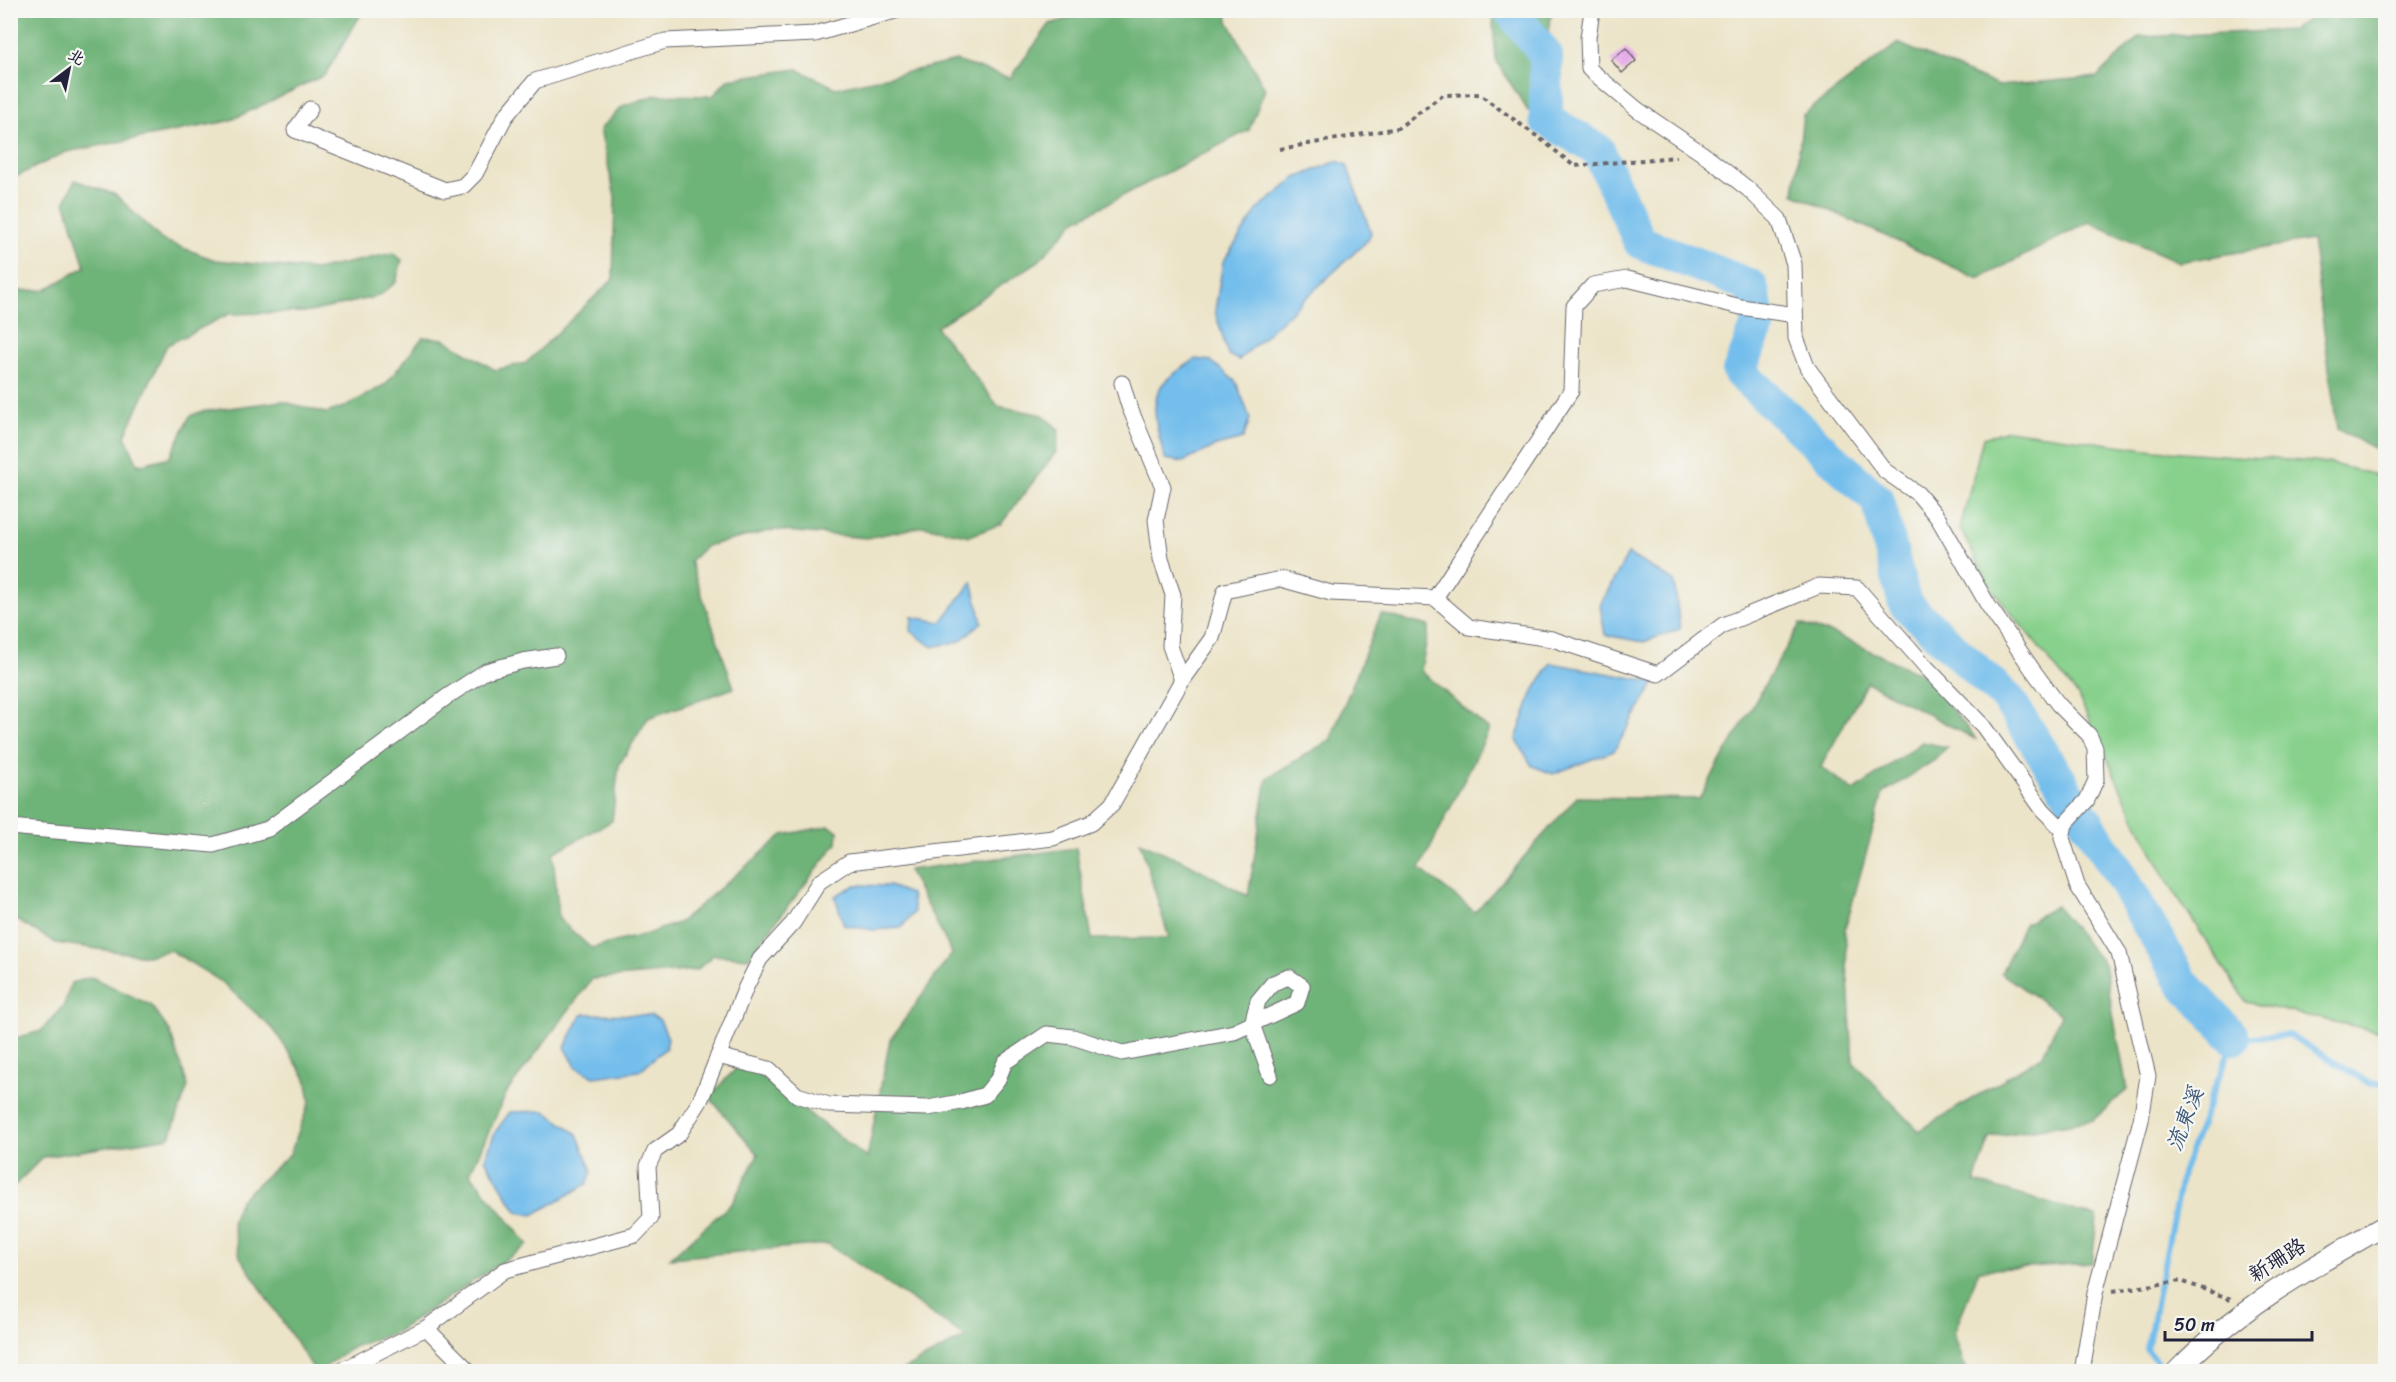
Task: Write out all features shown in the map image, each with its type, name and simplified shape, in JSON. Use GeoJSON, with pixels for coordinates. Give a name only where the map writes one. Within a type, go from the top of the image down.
{"type":"FeatureCollection","features":[{"type":"Feature","properties":{"kind":"street"},"geometry":{"type":"LineString","coordinates":[[310,109],[295,130],[445,190],[463,186],[475,174],[505,117],[535,81],[665,41],[815,34],[898,10]]}},
{"type":"Feature","properties":{"kind":"street"},"geometry":{"type":"LineString","coordinates":[[1592,10],[1588,38],[1589,69],[1638,111],[1703,154],[1748,189],[1779,219],[1794,264],[1796,338],[1807,367],[1885,471],[1918,494],[1938,518],[1988,604],[2032,669],[2058,704],[2089,735],[2095,748],[2096,780],[2087,800],[2064,827],[2062,838],[2077,885],[2119,953],[2148,1076],[2141,1120],[2095,1293],[2082,1371]]}},
{"type":"Feature","properties":{"kind":"street"},"geometry":{"type":"LineString","coordinates":[[1435,598],[1571,391],[1574,306],[1593,285],[1627,279],[1741,307],[1795,315]]}},
{"type":"Feature","properties":{"kind":"street"},"geometry":{"type":"LineString","coordinates":[[1122,383],[1129,406],[1163,487],[1156,520],[1161,559],[1173,595],[1170,646],[1182,680]]}},
{"type":"Feature","properties":{"kind":"street"},"geometry":{"type":"LineString","coordinates":[[338,1371],[426,1328],[505,1270],[635,1235],[651,1218],[648,1166],[655,1151],[679,1134],[700,1101],[746,987],[760,959],[793,923],[819,882],[849,862],[1053,838],[1091,823],[1112,804],[1182,680],[1212,638],[1225,591],[1281,579],[1331,593],[1435,598],[1469,627],[1552,639],[1658,674],[1723,625],[1819,586],[1857,588],[1927,668],[1983,726],[2043,810],[2064,827]]}},
{"type":"Feature","properties":{"kind":"street"},"geometry":{"type":"LineString","coordinates":[[10,827],[213,845],[268,829],[448,696],[486,671],[523,661],[556,656]]}},
{"type":"Feature","properties":{"kind":"street"},"geometry":{"type":"LineString","coordinates":[[718,1056],[769,1069],[797,1095],[829,1105],[928,1108],[985,1095],[998,1079],[1005,1062],[1047,1034],[1073,1037],[1122,1053],[1234,1032],[1252,1024],[1270,1075]]}},
{"type":"Feature","properties":{"kind":"street","name":"新珊路"},"geometry":{"type":"LineString","coordinates":[[2176,1371],[2202,1344],[2251,1305],[2288,1280],[2385,1225]]}},
{"type":"Feature","properties":{"kind":"street"},"geometry":{"type":"LineString","coordinates":[[426,1328],[470,1371]]}},
{"type":"Feature","properties":{"kind":"path"},"geometry":{"type":"LineString","coordinates":[[1280,149],[1398,128],[1443,95],[1479,94],[1574,166],[1650,159]]}},
{"type":"Feature","properties":{"kind":"path"},"geometry":{"type":"LineString","coordinates":[[2107,1292],[2181,1281],[2251,1305]]}},
{"type":"Feature","properties":{"kind":"green space"},"geometry":{"type":"Polygon","coordinates":[[[11,10],[363,11],[325,75],[229,121],[66,152],[11,179],[11,10]]]}},
{"type":"Feature","properties":{"kind":"green space"},"geometry":{"type":"Polygon","coordinates":[[[1097,11],[1227,11],[1228,21],[1265,89],[1249,130],[1076,220],[1039,261],[936,327],[998,406],[1043,415],[1059,430],[1056,452],[1001,524],[970,536],[924,526],[867,538],[774,530],[706,546],[690,561],[734,688],[648,718],[619,765],[612,821],[553,853],[559,919],[591,948],[647,934],[680,922],[783,835],[829,826],[838,831],[837,843],[748,958],[713,955],[697,970],[592,979],[507,1092],[470,1173],[528,1245],[396,1332],[353,1347],[319,1371],[315,1371],[240,1257],[232,1221],[240,1200],[290,1154],[310,1101],[306,1078],[274,1030],[222,982],[170,950],[147,956],[56,943],[11,917],[11,291],[45,290],[85,267],[65,201],[75,180],[116,195],[162,240],[215,260],[315,270],[393,253],[402,260],[396,282],[379,296],[310,312],[229,314],[167,345],[125,436],[138,465],[170,457],[190,416],[200,412],[281,401],[326,413],[347,406],[386,384],[423,337],[444,339],[495,370],[526,363],[613,279],[615,197],[600,129],[623,106],[656,95],[713,96],[728,79],[797,69],[836,88],[956,61],[1010,78],[1050,24],[1097,11]]]}},
{"type":"Feature","properties":{"kind":"green space"},"geometry":{"type":"Polygon","coordinates":[[[1492,11],[1548,11],[1551,15],[1540,109],[1528,111],[1496,61],[1492,11]]]}},
{"type":"Feature","properties":{"kind":"green space"},"geometry":{"type":"Polygon","coordinates":[[[2322,11],[2385,11],[2385,454],[2337,429],[2312,240],[2179,262],[2089,222],[1979,279],[1794,194],[1803,115],[1898,43],[1999,86],[2097,77],[2139,37],[2292,30],[2322,11]]]}},
{"type":"Feature","properties":{"kind":"green space"},"geometry":{"type":"Polygon","coordinates":[[[2008,430],[2154,450],[2328,463],[2385,477],[2385,1033],[2246,1002],[2168,882],[2132,813],[2078,696],[1992,589],[1960,529],[1983,438],[2008,430]]]}},
{"type":"Feature","properties":{"kind":"green space"},"geometry":{"type":"Polygon","coordinates":[[[1381,614],[1429,626],[1421,671],[1489,730],[1420,869],[1475,912],[1577,797],[1699,799],[1800,624],[1836,635],[1925,676],[1977,740],[1867,682],[1821,767],[1854,791],[1922,742],[1947,747],[1935,760],[1883,793],[1845,929],[1853,1062],[1919,1131],[2042,1056],[2061,1015],[2001,973],[2024,924],[2056,906],[2104,964],[2127,1090],[2093,1120],[1990,1137],[1975,1182],[2097,1217],[2092,1263],[1979,1270],[1954,1333],[1966,1371],[900,1371],[966,1337],[828,1244],[670,1258],[732,1203],[758,1154],[709,1097],[742,1062],[867,1158],[890,1040],[952,953],[908,870],[1076,848],[1092,939],[1169,938],[1140,842],[1188,863],[1248,896],[1267,778],[1330,740],[1381,614]]]}},
{"type":"Feature","properties":{"kind":"green space"},"geometry":{"type":"Polygon","coordinates":[[[91,977],[151,1005],[170,1032],[188,1086],[170,1137],[43,1157],[11,1189],[11,1039],[41,1031],[64,1005],[71,983],[91,977]]]}},
{"type":"Feature","properties":{"kind":"water"},"geometry":{"type":"Polygon","coordinates":[[[1337,161],[1347,165],[1371,233],[1368,240],[1239,360],[1228,355],[1215,311],[1223,262],[1258,209],[1296,178],[1337,161]]]}},
{"type":"Feature","properties":{"kind":"water"},"geometry":{"type":"Polygon","coordinates":[[[1196,359],[1211,361],[1236,382],[1250,418],[1243,439],[1216,446],[1183,462],[1165,459],[1156,422],[1155,402],[1162,385],[1196,359]]]}},
{"type":"Feature","properties":{"kind":"water"},"geometry":{"type":"Polygon","coordinates":[[[1628,554],[1674,581],[1680,629],[1644,642],[1605,635],[1600,605],[1628,554]]]}},
{"type":"Feature","properties":{"kind":"water"},"geometry":{"type":"Polygon","coordinates":[[[972,582],[982,622],[960,641],[932,647],[911,631],[912,617],[941,622],[972,582]]]}},
{"type":"Feature","properties":{"kind":"water"},"geometry":{"type":"Polygon","coordinates":[[[1551,663],[1655,682],[1614,751],[1553,774],[1532,766],[1516,739],[1532,694],[1551,663]]]}},
{"type":"Feature","properties":{"kind":"water"},"geometry":{"type":"Polygon","coordinates":[[[855,885],[889,886],[911,894],[914,912],[901,928],[873,930],[844,925],[835,896],[855,885]]]}},
{"type":"Feature","properties":{"kind":"water"},"geometry":{"type":"Polygon","coordinates":[[[585,1014],[651,1015],[660,1020],[668,1038],[666,1048],[639,1071],[594,1077],[576,1067],[565,1047],[581,1016],[585,1014]]]}},
{"type":"Feature","properties":{"kind":"water"},"geometry":{"type":"Polygon","coordinates":[[[545,1111],[577,1134],[592,1171],[587,1184],[533,1215],[517,1212],[485,1159],[495,1132],[510,1112],[545,1111]]]}},
{"type":"Feature","properties":{"kind":"building"},"geometry":{"type":"Polygon","coordinates":[[[1626,48],[1636,61],[1622,73],[1611,60],[1626,48]]]}},
{"type":"Feature","properties":{"kind":"waterway"},"geometry":{"type":"LineString","coordinates":[[1510,10],[1546,55],[1546,119],[1598,150],[1640,242],[1751,286],[1759,322],[1739,372],[1878,501],[1905,604],[2008,699],[2115,866],[2182,982],[2234,1038]]}},
{"type":"Feature","properties":{"kind":"waterway","name":"流東溪"},"geometry":{"type":"LineString","coordinates":[[2165,1372],[2147,1349],[2182,1173],[2234,1038],[2289,1035],[2371,1084],[2386,1083]]}}]}
